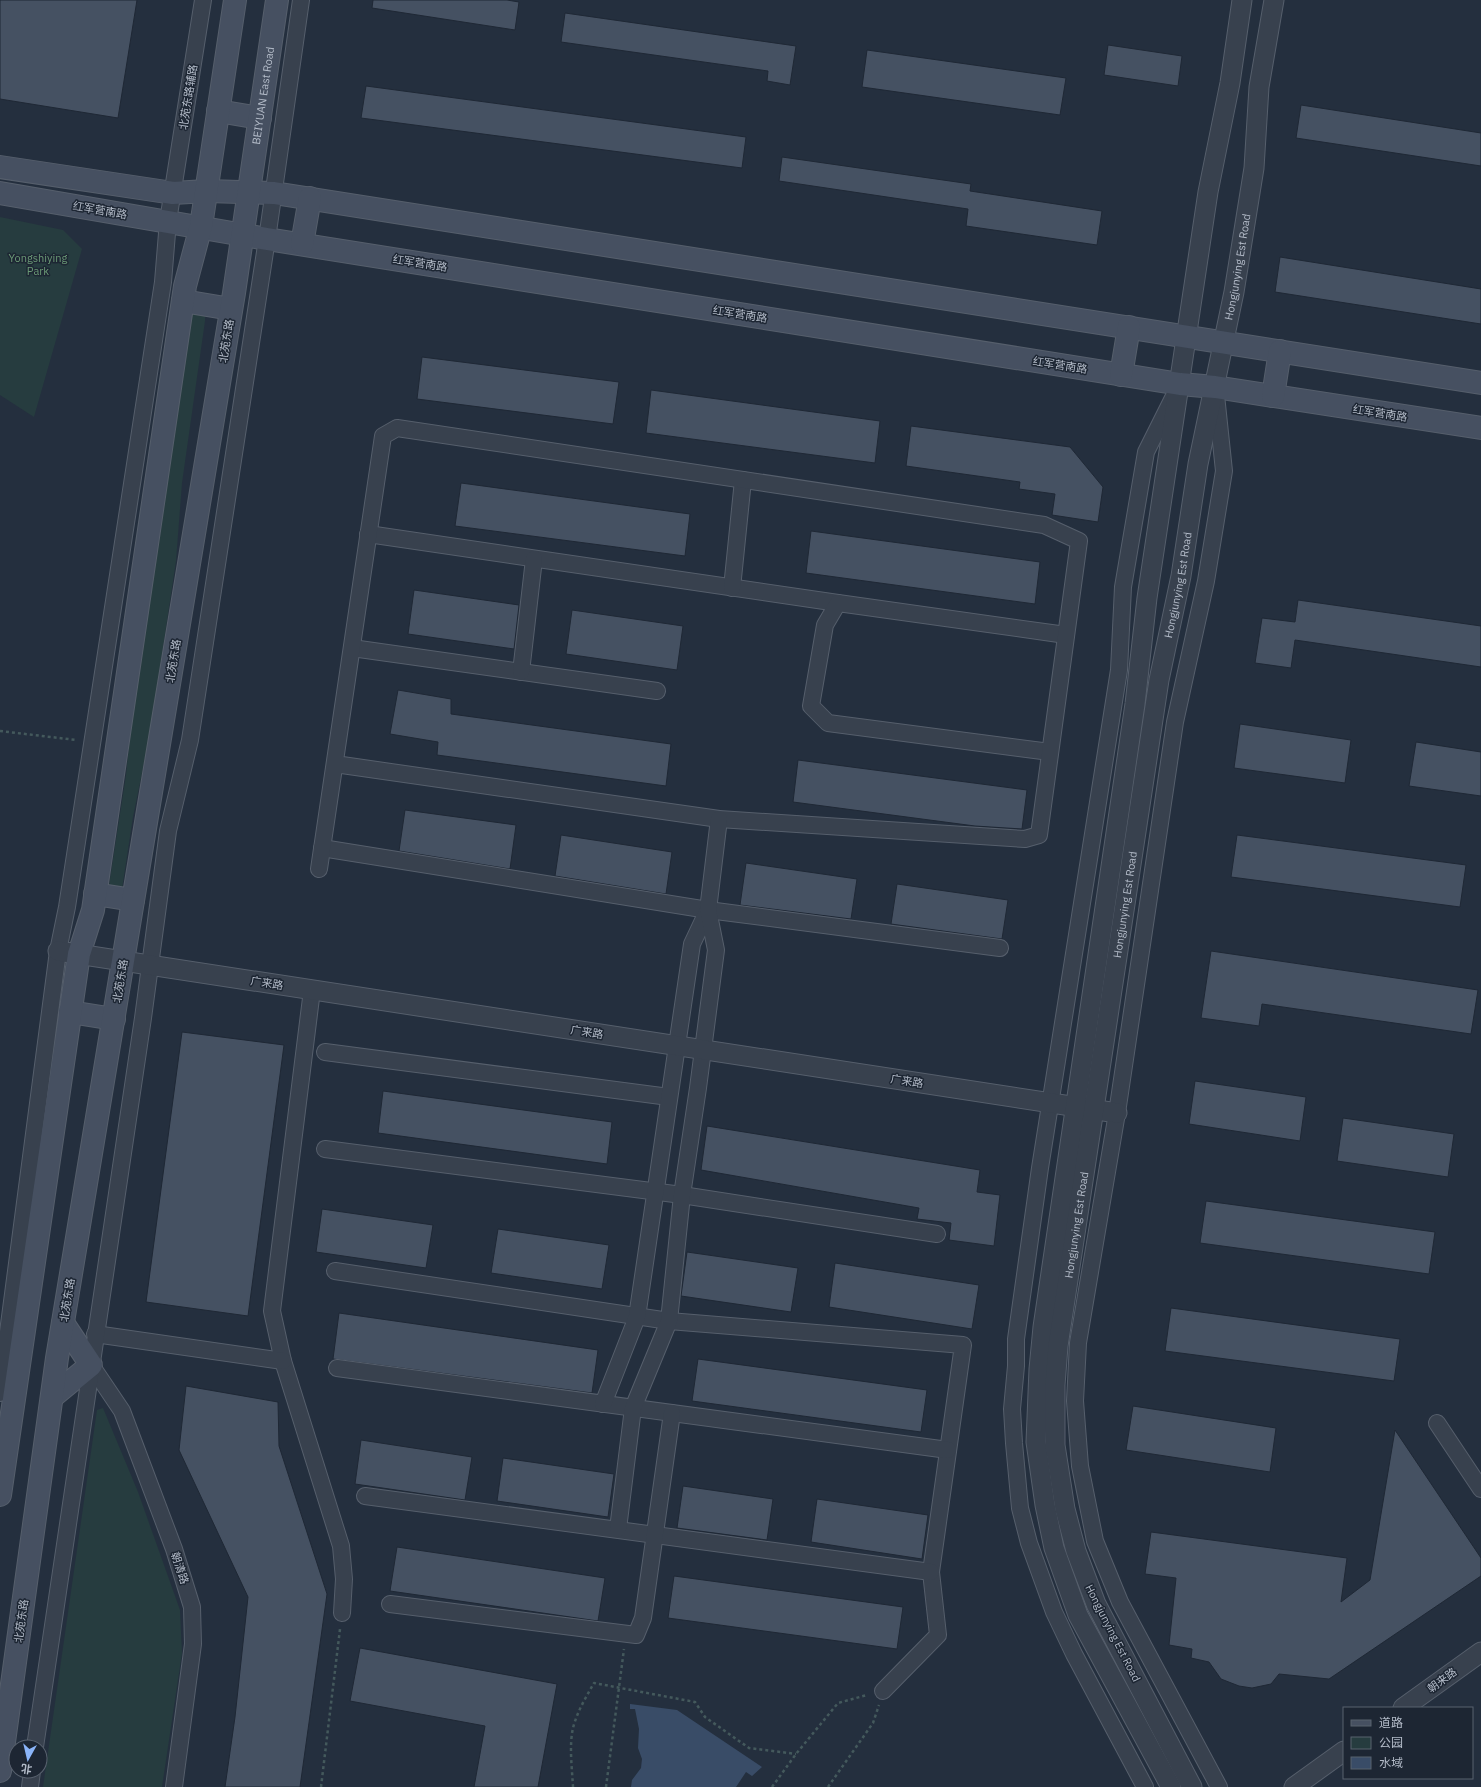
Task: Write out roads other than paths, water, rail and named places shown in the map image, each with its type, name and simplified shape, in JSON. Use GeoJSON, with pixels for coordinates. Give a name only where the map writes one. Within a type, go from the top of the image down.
{"type":"FeatureCollection","features":[{"type":"Feature","properties":{"kind":"main road"},"geometry":{"type":"LineString","coordinates":[[0,1495],[70,1012],[68,953],[93,910],[185,286],[201,226],[207,191],[234,0]]}},
{"type":"Feature","properties":{"kind":"main road","name":"BEIYUAN East Road"},"geometry":{"type":"LineString","coordinates":[[249,192],[277,0]]}},
{"type":"Feature","properties":{"kind":"main road"},"geometry":{"type":"LineString","coordinates":[[218,111],[260,118]]}},
{"type":"Feature","properties":{"kind":"main road"},"geometry":{"type":"LineString","coordinates":[[0,167],[173,194],[207,191],[249,192],[274,193],[310,198],[1481,383]]}},
{"type":"Feature","properties":{"kind":"main road","name":"北苑东路"},"geometry":{"type":"LineString","coordinates":[[0,1770],[63,1323],[231,309],[249,192]]}},
{"type":"Feature","properties":{"kind":"main road","name":"红军营南路"},"geometry":{"type":"LineString","coordinates":[[0,193],[201,226],[267,239],[1121,375],[1180,384],[1215,387],[1481,428]]}},
{"type":"Feature","properties":{"kind":"main road"},"geometry":{"type":"LineString","coordinates":[[302,244],[310,198]]}},
{"type":"Feature","properties":{"kind":"main road"},"geometry":{"type":"LineString","coordinates":[[183,301],[231,309]]}},
{"type":"Feature","properties":{"kind":"main road"},"geometry":{"type":"LineString","coordinates":[[1121,375],[1129,327]]}},
{"type":"Feature","properties":{"kind":"main road"},"geometry":{"type":"LineString","coordinates":[[1273,396],[1280,351]]}},
{"type":"Feature","properties":{"kind":"main road"},"geometry":{"type":"LineString","coordinates":[[95,894],[133,900]]}},
{"type":"Feature","properties":{"kind":"main road"},"geometry":{"type":"LineString","coordinates":[[70,1012],[114,1019]]}},
{"type":"Feature","properties":{"kind":"main road"},"geometry":{"type":"LineString","coordinates":[[52,1397],[91,1365],[63,1323]]}},
{"type":"Feature","properties":{"kind":"street","name":"北苑东路辅路"},"geometry":{"type":"LineString","coordinates":[[0,1393],[68,953],[68,907],[163,282],[168,221],[203,0]]}},
{"type":"Feature","properties":{"kind":"street"},"geometry":{"type":"LineString","coordinates":[[36,1739],[143,1018],[168,831],[190,740],[274,193],[301,0]]}},
{"type":"Feature","properties":{"kind":"street","name":"Hongjunying Est Road"},"geometry":{"type":"LineString","coordinates":[[1192,1787],[1091,1592],[1076,1551],[1064,1509],[1058,1474],[1054,1417],[1058,1354],[1147,598],[1208,192],[1230,83],[1242,0]]}},
{"type":"Feature","properties":{"kind":"street","name":"Hongjunying Est Road"},"geometry":{"type":"LineString","coordinates":[[1172,1787],[1078,1615],[1054,1548],[1045,1505],[1036,1442],[1039,1369],[1043,1327],[1086,1108],[1159,680],[1181,576],[1198,464],[1234,292],[1254,168],[1259,87],[1274,0]]}},
{"type":"Feature","properties":{"kind":"street"},"geometry":{"type":"LineString","coordinates":[[1145,1787],[1074,1654],[1054,1612],[1029,1543],[1020,1508],[1012,1409],[1016,1366],[1016,1338],[1051,1103],[1119,670],[1123,587],[1146,452],[1180,384]]}},
{"type":"Feature","properties":{"kind":"street"},"geometry":{"type":"LineString","coordinates":[[1215,387],[1224,471],[1206,581],[1175,722],[1116,1113],[1078,1343],[1075,1401],[1080,1466],[1095,1541],[1120,1602],[1219,1787]]}},
{"type":"Feature","properties":{"kind":"street"},"geometry":{"type":"LineString","coordinates":[[319,869],[382,436],[397,428],[1044,525],[1079,541],[1040,835],[1025,839],[719,819],[335,764]]}},
{"type":"Feature","properties":{"kind":"street"},"geometry":{"type":"LineString","coordinates":[[732,588],[744,480]]}},
{"type":"Feature","properties":{"kind":"street"},"geometry":{"type":"LineString","coordinates":[[368,534],[732,588],[1066,635]]}},
{"type":"Feature","properties":{"kind":"street"},"geometry":{"type":"LineString","coordinates":[[521,672],[534,559]]}},
{"type":"Feature","properties":{"kind":"street"},"geometry":{"type":"LineString","coordinates":[[838,603],[825,624],[811,706],[828,723],[1050,752]]}},
{"type":"Feature","properties":{"kind":"street"},"geometry":{"type":"LineString","coordinates":[[352,648],[657,691]]}},
{"type":"Feature","properties":{"kind":"street"},"geometry":{"type":"LineString","coordinates":[[618,1529],[633,1408],[668,1321],[682,1195],[716,950],[708,910],[719,819]]}},
{"type":"Feature","properties":{"kind":"street"},"geometry":{"type":"LineString","coordinates":[[322,848],[708,910],[1000,948]]}},
{"type":"Feature","properties":{"kind":"street"},"geometry":{"type":"LineString","coordinates":[[603,1404],[637,1317],[692,944],[708,910]]}},
{"type":"Feature","properties":{"kind":"street","name":"广来路"},"geometry":{"type":"LineString","coordinates":[[68,953],[1116,1113]]}},
{"type":"Feature","properties":{"kind":"street"},"geometry":{"type":"LineString","coordinates":[[312,990],[272,1311],[283,1361],[341,1546],[344,1579],[342,1613]]}},
{"type":"Feature","properties":{"kind":"street"},"geometry":{"type":"LineString","coordinates":[[325,1052],[669,1097]]}},
{"type":"Feature","properties":{"kind":"street"},"geometry":{"type":"LineString","coordinates":[[325,1149],[682,1195],[937,1234]]}},
{"type":"Feature","properties":{"kind":"street"},"geometry":{"type":"LineString","coordinates":[[334,1271],[668,1321],[963,1345],[931,1572],[938,1635],[884,1691]]}},
{"type":"Feature","properties":{"kind":"street"},"geometry":{"type":"LineString","coordinates":[[95,1334],[283,1361]]}},
{"type":"Feature","properties":{"kind":"street","name":"朝清路"},"geometry":{"type":"LineString","coordinates":[[91,1365],[122,1411],[174,1549],[192,1607],[193,1644],[174,1787]]}},
{"type":"Feature","properties":{"kind":"street"},"geometry":{"type":"LineString","coordinates":[[337,1368],[948,1450]]}},
{"type":"Feature","properties":{"kind":"street"},"geometry":{"type":"LineString","coordinates":[[390,1604],[636,1635],[643,1618],[672,1413]]}},
{"type":"Feature","properties":{"kind":"street"},"geometry":{"type":"LineString","coordinates":[[1437,1423],[1481,1489]]}},
{"type":"Feature","properties":{"kind":"street"},"geometry":{"type":"LineString","coordinates":[[365,1496],[931,1572]]}},
{"type":"Feature","properties":{"kind":"street","name":"朝来路"},"geometry":{"type":"LineString","coordinates":[[1404,1707],[1481,1652]]}},
{"type":"Feature","properties":{"kind":"street"},"geometry":{"type":"LineString","coordinates":[[1294,1787],[1343,1751]]}},
{"type":"Feature","properties":{"kind":"water"},"geometry":{"type":"Polygon","coordinates":[[[630,1704],[677,1710],[762,1767],[752,1776],[746,1772],[736,1787],[631,1787],[632,1780],[641,1768],[642,1759],[638,1748],[639,1729],[635,1709],[630,1709],[630,1704]]]}},
{"type":"Feature","properties":{"kind":"park label","name":"Yongshiying Park"},"geometry":{"type":"Point","coordinates":[38,264]}}]}
